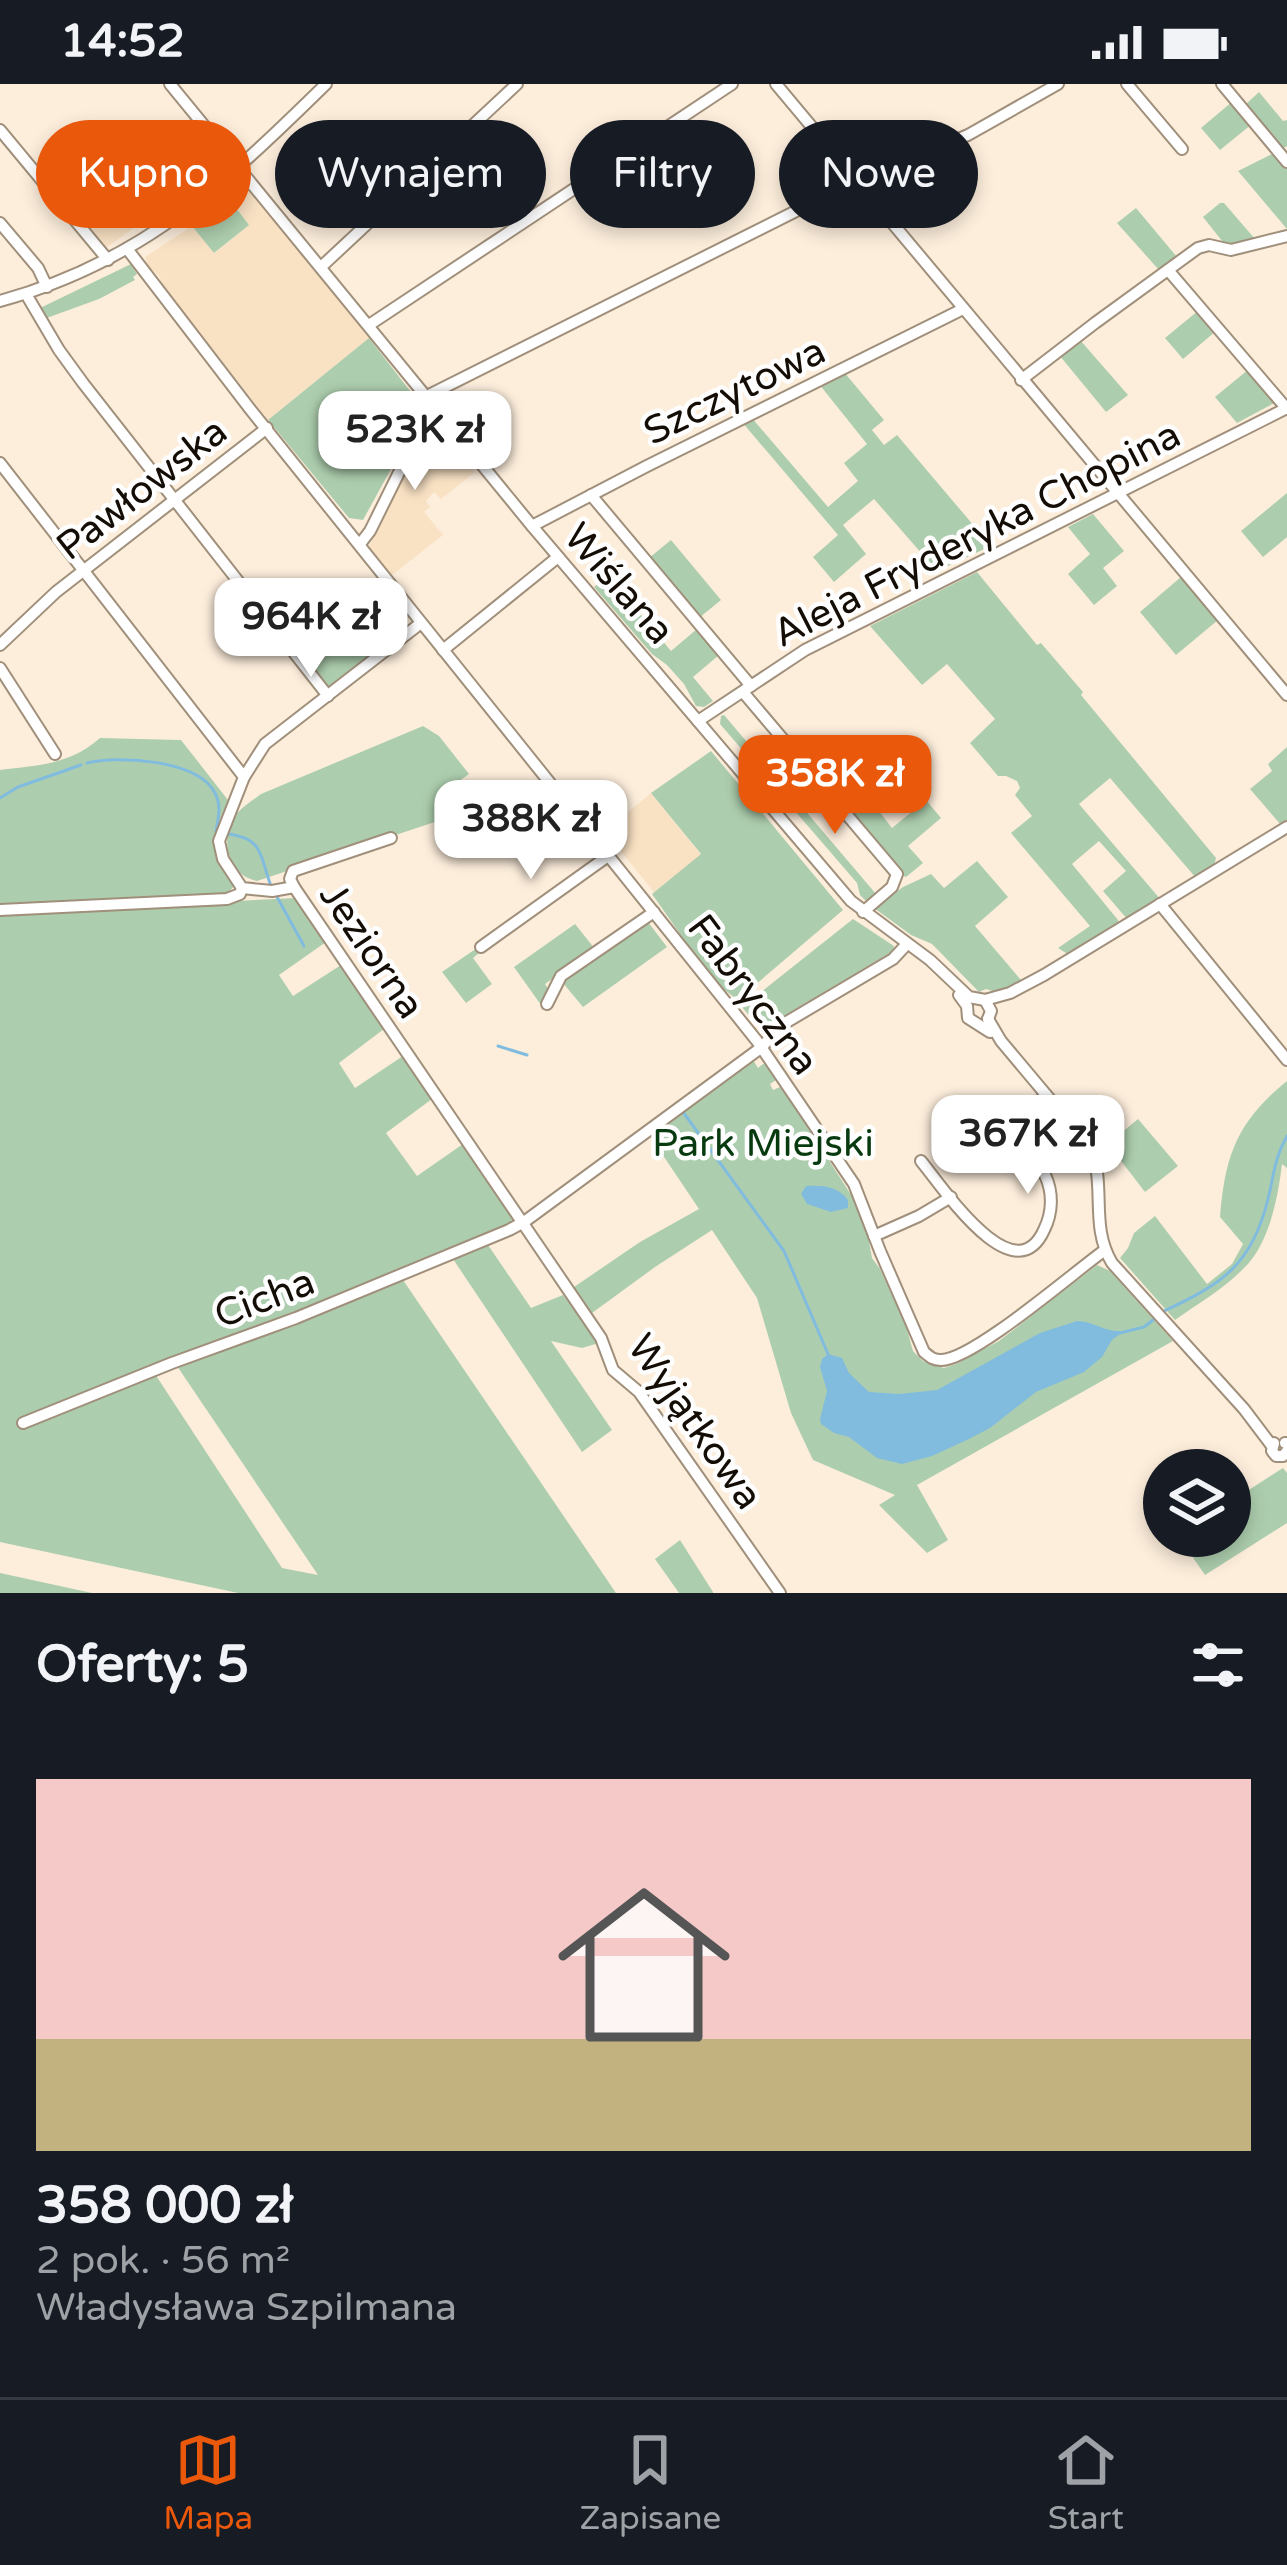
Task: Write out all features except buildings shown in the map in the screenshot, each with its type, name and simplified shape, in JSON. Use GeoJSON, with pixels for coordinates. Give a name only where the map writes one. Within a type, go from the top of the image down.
{"type":"FeatureCollection","features":[{"type":"Feature","properties":{"kind":"street","name":"Wiślana"},"geometry":{"type":"LineString","coordinates":[[170,84],[200,120]]}},
{"type":"Feature","properties":{"kind":"street"},"geometry":{"type":"LineString","coordinates":[[251,154],[326,84]]}},
{"type":"Feature","properties":{"kind":"street"},"geometry":{"type":"LineString","coordinates":[[322,267],[517,84]]}},
{"type":"Feature","properties":{"kind":"street"},"geometry":{"type":"LineString","coordinates":[[369,325],[732,84]]}},
{"type":"Feature","properties":{"kind":"street"},"geometry":{"type":"LineString","coordinates":[[776,84],[806,120]]}},
{"type":"Feature","properties":{"kind":"street"},"geometry":{"type":"LineString","coordinates":[[978,129],[1058,84]]}},
{"type":"Feature","properties":{"kind":"street"},"geometry":{"type":"LineString","coordinates":[[1127,84],[1183,149]]}},
{"type":"Feature","properties":{"kind":"street"},"geometry":{"type":"LineString","coordinates":[[1222,84],[1287,162]]}},
{"type":"Feature","properties":{"kind":"street"},"geometry":{"type":"LineString","coordinates":[[0,130],[108,260]]}},
{"type":"Feature","properties":{"kind":"street","name":"Wiślana"},"geometry":{"type":"LineString","coordinates":[[251,182],[532,526],[843,891],[863,912],[930,960],[981,1010],[1000,1041],[1090,1147],[1096,1160],[1105,1250]]}},
{"type":"Feature","properties":{"kind":"street"},"geometry":{"type":"LineString","coordinates":[[360,544],[431,401],[779,221]]}},
{"type":"Feature","properties":{"kind":"street"},"geometry":{"type":"LineString","coordinates":[[0,223],[38,268],[46,287]]}},
{"type":"Feature","properties":{"kind":"street"},"geometry":{"type":"LineString","coordinates":[[0,302],[108,260],[162,228]]}},
{"type":"Feature","properties":{"kind":"street"},"geometry":{"type":"LineString","coordinates":[[895,228],[1287,695]]}},
{"type":"Feature","properties":{"kind":"street"},"geometry":{"type":"LineString","coordinates":[[1021,380],[1204,245],[1231,250],[1287,236]]}},
{"type":"Feature","properties":{"kind":"street","name":"Fabryczna"},"geometry":{"type":"LineString","coordinates":[[128,250],[761,1047],[847,1171],[924,1352],[940,1360],[950,1358],[995,1333],[1105,1250]]}},
{"type":"Feature","properties":{"kind":"street"},"geometry":{"type":"LineString","coordinates":[[1168,270],[1287,408]]}},
{"type":"Feature","properties":{"kind":"street"},"geometry":{"type":"LineString","coordinates":[[26,294],[83,383],[328,696]]}},
{"type":"Feature","properties":{"kind":"street","name":"Szczytowa"},"geometry":{"type":"LineString","coordinates":[[532,526],[963,309]]}},
{"type":"Feature","properties":{"kind":"street","name":"Aleja Fryderyka Chopina"},"geometry":{"type":"LineString","coordinates":[[698,721],[805,650],[1287,408]]}},
{"type":"Feature","properties":{"kind":"street","name":"Pawłowska"},"geometry":{"type":"LineString","coordinates":[[0,645],[83,571],[267,428]]}},
{"type":"Feature","properties":{"kind":"street"},"geometry":{"type":"LineString","coordinates":[[0,463],[244,777]]}},
{"type":"Feature","properties":{"kind":"street"},"geometry":{"type":"LineString","coordinates":[[591,495],[896,874],[892,887],[863,912]]}},
{"type":"Feature","properties":{"kind":"street"},"geometry":{"type":"LineString","coordinates":[[443,650],[558,556]]}},
{"type":"Feature","properties":{"kind":"street"},"geometry":{"type":"LineString","coordinates":[[242,888],[223,860],[219,841],[244,777],[265,744],[421,623]]}},
{"type":"Feature","properties":{"kind":"street"},"geometry":{"type":"LineString","coordinates":[[0,668],[55,754]]}},
{"type":"Feature","properties":{"kind":"street"},"geometry":{"type":"LineString","coordinates":[[981,1010],[1287,826]]}},
{"type":"Feature","properties":{"kind":"street"},"geometry":{"type":"LineString","coordinates":[[294,887],[293,871],[391,838]]}},
{"type":"Feature","properties":{"kind":"street"},"geometry":{"type":"LineString","coordinates":[[482,947],[608,856]]}},
{"type":"Feature","properties":{"kind":"street","name":"Jeziorna"},"geometry":{"type":"LineString","coordinates":[[0,910],[227,899],[240,894],[242,888],[294,887],[524,1222]]}},
{"type":"Feature","properties":{"kind":"street"},"geometry":{"type":"LineString","coordinates":[[1160,904],[1287,1060]]}},
{"type":"Feature","properties":{"kind":"street"},"geometry":{"type":"LineString","coordinates":[[547,1004],[561,976],[654,912]]}},
{"type":"Feature","properties":{"kind":"street","name":"Cicha"},"geometry":{"type":"LineString","coordinates":[[23,1423],[296,1318],[524,1222],[761,1047],[780,1026],[890,961],[907,944]]}},
{"type":"Feature","properties":{"kind":"street"},"geometry":{"type":"LineString","coordinates":[[922,1161],[986,1238],[1000,1247],[1031,1246],[1041,1237],[1050,1214],[1049,1185],[1038,1160],[1014,1128],[1046,1095]]}},
{"type":"Feature","properties":{"kind":"street"},"geometry":{"type":"LineString","coordinates":[[874,1236],[951,1197]]}},
{"type":"Feature","properties":{"kind":"street","name":"Wyjątkowa"},"geometry":{"type":"LineString","coordinates":[[524,1222],[602,1338],[613,1370],[639,1392],[780,1593]]}},
{"type":"Feature","properties":{"kind":"street"},"geometry":{"type":"LineString","coordinates":[[1105,1250],[1282,1449]]}},
{"type":"Feature","properties":{"kind":"shaded area"},"geometry":{"type":"Polygon","coordinates":[[[251,190],[275,220],[275,228],[281,228],[369,338],[268,420],[148,267],[145,257],[189,228],[215,253],[251,228],[251,190]]]}},
{"type":"Feature","properties":{"kind":"shaded area"},"geometry":{"type":"Polygon","coordinates":[[[90,228],[134,228],[106,248],[90,228]]]}},
{"type":"Feature","properties":{"kind":"shaded area"},"geometry":{"type":"Polygon","coordinates":[[[429,422],[475,472],[441,499],[434,492],[426,501],[430,507],[424,512],[443,535],[392,575],[369,547],[429,422]]]}},
{"type":"Feature","properties":{"kind":"shaded area"},"geometry":{"type":"Polygon","coordinates":[[[651,793],[701,855],[654,892],[603,829],[651,793]]]}},
{"type":"Feature","properties":{"kind":"green space"},"geometry":{"type":"Polygon","coordinates":[[[1259,92],[1287,120],[1287,146],[1282,149],[1245,105],[1259,92]]]}},
{"type":"Feature","properties":{"kind":"green space"},"geometry":{"type":"Polygon","coordinates":[[[1233,101],[1252,124],[1220,150],[1201,128],[1233,101]]]}},
{"type":"Feature","properties":{"kind":"green space"},"geometry":{"type":"Polygon","coordinates":[[[1276,152],[1287,165],[1287,229],[1238,171],[1276,152]]]}},
{"type":"Feature","properties":{"kind":"green space"},"geometry":{"type":"Polygon","coordinates":[[[1220,203],[1255,239],[1226,246],[1203,217],[1220,203]]]}},
{"type":"Feature","properties":{"kind":"green space"},"geometry":{"type":"Polygon","coordinates":[[[1136,208],[1177,257],[1159,270],[1117,223],[1136,208]]]}},
{"type":"Feature","properties":{"kind":"green space"},"geometry":{"type":"Polygon","coordinates":[[[194,228],[245,228],[214,253],[194,228]]]}},
{"type":"Feature","properties":{"kind":"green space"},"geometry":{"type":"Polygon","coordinates":[[[131,264],[135,280],[99,299],[44,319],[38,309],[131,264]]]}},
{"type":"Feature","properties":{"kind":"green space"},"geometry":{"type":"Polygon","coordinates":[[[1199,310],[1216,331],[1183,359],[1165,338],[1199,310]]]}},
{"type":"Feature","properties":{"kind":"green space"},"geometry":{"type":"Polygon","coordinates":[[[369,338],[424,409],[363,520],[349,518],[268,420],[369,338]]]}},
{"type":"Feature","properties":{"kind":"green space"},"geometry":{"type":"Polygon","coordinates":[[[1080,340],[1128,395],[1106,412],[1060,356],[1080,340]]]}},
{"type":"Feature","properties":{"kind":"green space"},"geometry":{"type":"Polygon","coordinates":[[[1249,369],[1276,402],[1237,423],[1215,397],[1249,369]]]}},
{"type":"Feature","properties":{"kind":"green space"},"geometry":{"type":"Polygon","coordinates":[[[844,372],[884,420],[872,430],[884,445],[897,435],[991,546],[937,571],[874,499],[843,525],[866,554],[834,582],[813,557],[838,535],[742,422],[751,417],[828,507],[858,481],[844,463],[867,444],[819,384],[844,372]]]}},
{"type":"Feature","properties":{"kind":"green space"},"geometry":{"type":"Polygon","coordinates":[[[1287,493],[1287,537],[1263,557],[1241,531],[1287,493]]]}},
{"type":"Feature","properties":{"kind":"green space"},"geometry":{"type":"Polygon","coordinates":[[[1093,514],[1124,551],[1103,568],[1117,586],[1094,605],[1068,574],[1090,554],[1068,527],[1093,514]]]}},
{"type":"Feature","properties":{"kind":"green space"},"geometry":{"type":"Polygon","coordinates":[[[671,540],[721,600],[699,618],[649,558],[671,540]]]}},
{"type":"Feature","properties":{"kind":"green space"},"geometry":{"type":"Polygon","coordinates":[[[977,572],[1083,692],[1216,858],[1214,866],[1196,878],[1110,778],[1079,804],[1161,900],[1128,920],[1103,891],[1126,871],[1099,841],[1072,864],[1119,924],[1069,955],[1058,948],[1090,926],[1011,833],[1032,816],[1015,795],[1020,788],[1017,781],[998,776],[970,743],[995,719],[947,664],[922,685],[870,626],[977,572]]]}},
{"type":"Feature","properties":{"kind":"green space"},"geometry":{"type":"Polygon","coordinates":[[[608,575],[671,651],[697,629],[719,655],[693,677],[713,701],[696,706],[684,684],[594,587],[608,575]]]}},
{"type":"Feature","properties":{"kind":"green space"},"geometry":{"type":"Polygon","coordinates":[[[1181,577],[1218,620],[1176,655],[1140,612],[1181,577]]]}},
{"type":"Feature","properties":{"kind":"green space"},"geometry":{"type":"Polygon","coordinates":[[[355,634],[371,655],[328,688],[312,667],[355,634]]]}},
{"type":"Feature","properties":{"kind":"green space"},"geometry":{"type":"Polygon","coordinates":[[[724,715],[876,894],[866,901],[860,895],[857,883],[720,724],[724,715]]]}},
{"type":"Feature","properties":{"kind":"green space"},"geometry":{"type":"Polygon","coordinates":[[[423,726],[439,736],[469,774],[455,784],[471,810],[257,881],[235,867],[228,832],[233,818],[248,803],[423,726]]]}},
{"type":"Feature","properties":{"kind":"green space"},"geometry":{"type":"Polygon","coordinates":[[[100,738],[181,740],[228,800],[215,844],[234,886],[228,893],[0,908],[0,770],[65,759],[100,738]]]}},
{"type":"Feature","properties":{"kind":"green space"},"geometry":{"type":"Polygon","coordinates":[[[1287,747],[1287,822],[1281,825],[1250,789],[1272,771],[1268,764],[1287,747]]]}},
{"type":"Feature","properties":{"kind":"green space"},"geometry":{"type":"Polygon","coordinates":[[[711,751],[843,910],[735,998],[713,981],[652,894],[701,854],[651,793],[711,751]]]}},
{"type":"Feature","properties":{"kind":"green space"},"geometry":{"type":"Polygon","coordinates":[[[829,752],[863,792],[896,764],[911,782],[878,810],[892,828],[926,800],[941,818],[908,846],[923,863],[906,877],[810,768],[829,752]]]}},
{"type":"Feature","properties":{"kind":"green space"},"geometry":{"type":"Polygon","coordinates":[[[546,791],[577,832],[527,867],[486,810],[546,791]]]}},
{"type":"Feature","properties":{"kind":"green space"},"geometry":{"type":"Polygon","coordinates":[[[977,861],[1008,897],[975,926],[1021,980],[999,993],[979,992],[932,944],[874,908],[931,874],[944,888],[977,861]]]}},
{"type":"Feature","properties":{"kind":"green space"},"geometry":{"type":"Polygon","coordinates":[[[295,898],[326,942],[279,975],[293,996],[341,965],[384,1029],[339,1063],[355,1088],[403,1056],[432,1099],[386,1133],[417,1176],[463,1144],[513,1217],[510,1224],[419,1260],[421,1264],[399,1273],[42,1409],[60,1413],[155,1374],[282,1568],[318,1575],[177,1366],[403,1280],[616,1593],[238,1593],[0,1542],[0,913],[295,898]]]}},
{"type":"Feature","properties":{"kind":"green space"},"geometry":{"type":"Polygon","coordinates":[[[853,919],[894,946],[893,951],[770,1024],[764,1034],[742,1007],[853,919]]]}},
{"type":"Feature","properties":{"kind":"green space"},"geometry":{"type":"Polygon","coordinates":[[[648,922],[667,947],[583,1007],[563,983],[648,922]]]}},
{"type":"Feature","properties":{"kind":"green space"},"geometry":{"type":"Polygon","coordinates":[[[575,924],[595,949],[545,984],[548,989],[541,1005],[514,967],[575,924]]]}},
{"type":"Feature","properties":{"kind":"green space"},"geometry":{"type":"Polygon","coordinates":[[[477,948],[480,952],[473,958],[492,984],[466,1003],[442,972],[477,948]]]}},
{"type":"Feature","properties":{"kind":"green space","name":"Park Miejski"},"geometry":{"type":"Polygon","coordinates":[[[753,1060],[758,1068],[767,1065],[776,1080],[770,1084],[773,1090],[780,1087],[789,1098],[855,1201],[872,1258],[906,1326],[913,1351],[923,1361],[944,1368],[999,1341],[1097,1265],[1110,1271],[1173,1341],[917,1485],[948,1540],[927,1553],[879,1505],[895,1495],[813,1460],[791,1413],[757,1298],[712,1230],[592,1313],[574,1287],[699,1209],[650,1136],[753,1060]]]}},
{"type":"Feature","properties":{"kind":"green space"},"geometry":{"type":"Polygon","coordinates":[[[1287,1081],[1287,1168],[1282,1164],[1266,1234],[1236,1276],[1175,1320],[1120,1258],[1134,1233],[1155,1216],[1207,1284],[1232,1264],[1243,1244],[1220,1217],[1230,1157],[1257,1110],[1287,1081]]]}},
{"type":"Feature","properties":{"kind":"green space"},"geometry":{"type":"Polygon","coordinates":[[[1138,1119],[1178,1166],[1145,1192],[1108,1144],[1138,1119]]]}},
{"type":"Feature","properties":{"kind":"green space"},"geometry":{"type":"Polygon","coordinates":[[[488,1245],[531,1308],[563,1295],[599,1343],[582,1348],[551,1341],[612,1430],[582,1452],[453,1259],[488,1245]]]}},
{"type":"Feature","properties":{"kind":"green space"},"geometry":{"type":"Polygon","coordinates":[[[1283,1468],[1287,1473],[1287,1523],[1251,1546],[1251,1489],[1283,1468]]]}},
{"type":"Feature","properties":{"kind":"green space"},"geometry":{"type":"Polygon","coordinates":[[[680,1540],[713,1593],[679,1593],[655,1559],[680,1540]]]}},
{"type":"Feature","properties":{"kind":"green space"},"geometry":{"type":"Polygon","coordinates":[[[1193,1557],[1233,1557],[1205,1575],[1193,1557]]]}},
{"type":"Feature","properties":{"kind":"green space"},"geometry":{"type":"Polygon","coordinates":[[[0,1573],[92,1593],[0,1593],[0,1573]]]}},
{"type":"Feature","properties":{"kind":"water"},"geometry":{"type":"Polygon","coordinates":[[[806,1186],[835,1189],[848,1200],[848,1208],[831,1212],[807,1204],[801,1194],[806,1186]]]}},
{"type":"Feature","properties":{"kind":"water"},"geometry":{"type":"Polygon","coordinates":[[[1077,1321],[1120,1334],[1084,1372],[1036,1392],[990,1428],[932,1456],[902,1464],[877,1458],[821,1424],[827,1391],[820,1367],[828,1354],[842,1358],[849,1373],[869,1392],[937,1390],[1040,1333],[1077,1321]]]}},
{"type":"Feature","properties":{"kind":"waterway"},"geometry":{"type":"LineString","coordinates":[[87,763],[137,760],[192,773],[215,793],[216,831]]}},
{"type":"Feature","properties":{"kind":"waterway"},"geometry":{"type":"LineString","coordinates":[[0,798],[81,765]]}},
{"type":"Feature","properties":{"kind":"waterway"},"geometry":{"type":"LineString","coordinates":[[229,834],[255,845],[271,886]]}},
{"type":"Feature","properties":{"kind":"waterway"},"geometry":{"type":"LineString","coordinates":[[277,897],[304,946]]}},
{"type":"Feature","properties":{"kind":"waterway"},"geometry":{"type":"LineString","coordinates":[[498,1046],[527,1055]]}},
{"type":"Feature","properties":{"kind":"waterway"},"geometry":{"type":"LineString","coordinates":[[683,1112],[784,1251],[828,1354]]}},
{"type":"Feature","properties":{"kind":"waterway"},"geometry":{"type":"LineString","coordinates":[[1164,1311],[1218,1281],[1243,1256],[1261,1222],[1287,1136]]}},
{"type":"Feature","properties":{"kind":"waterway"},"geometry":{"type":"LineString","coordinates":[[1116,1334],[1153,1320]]}}]}
